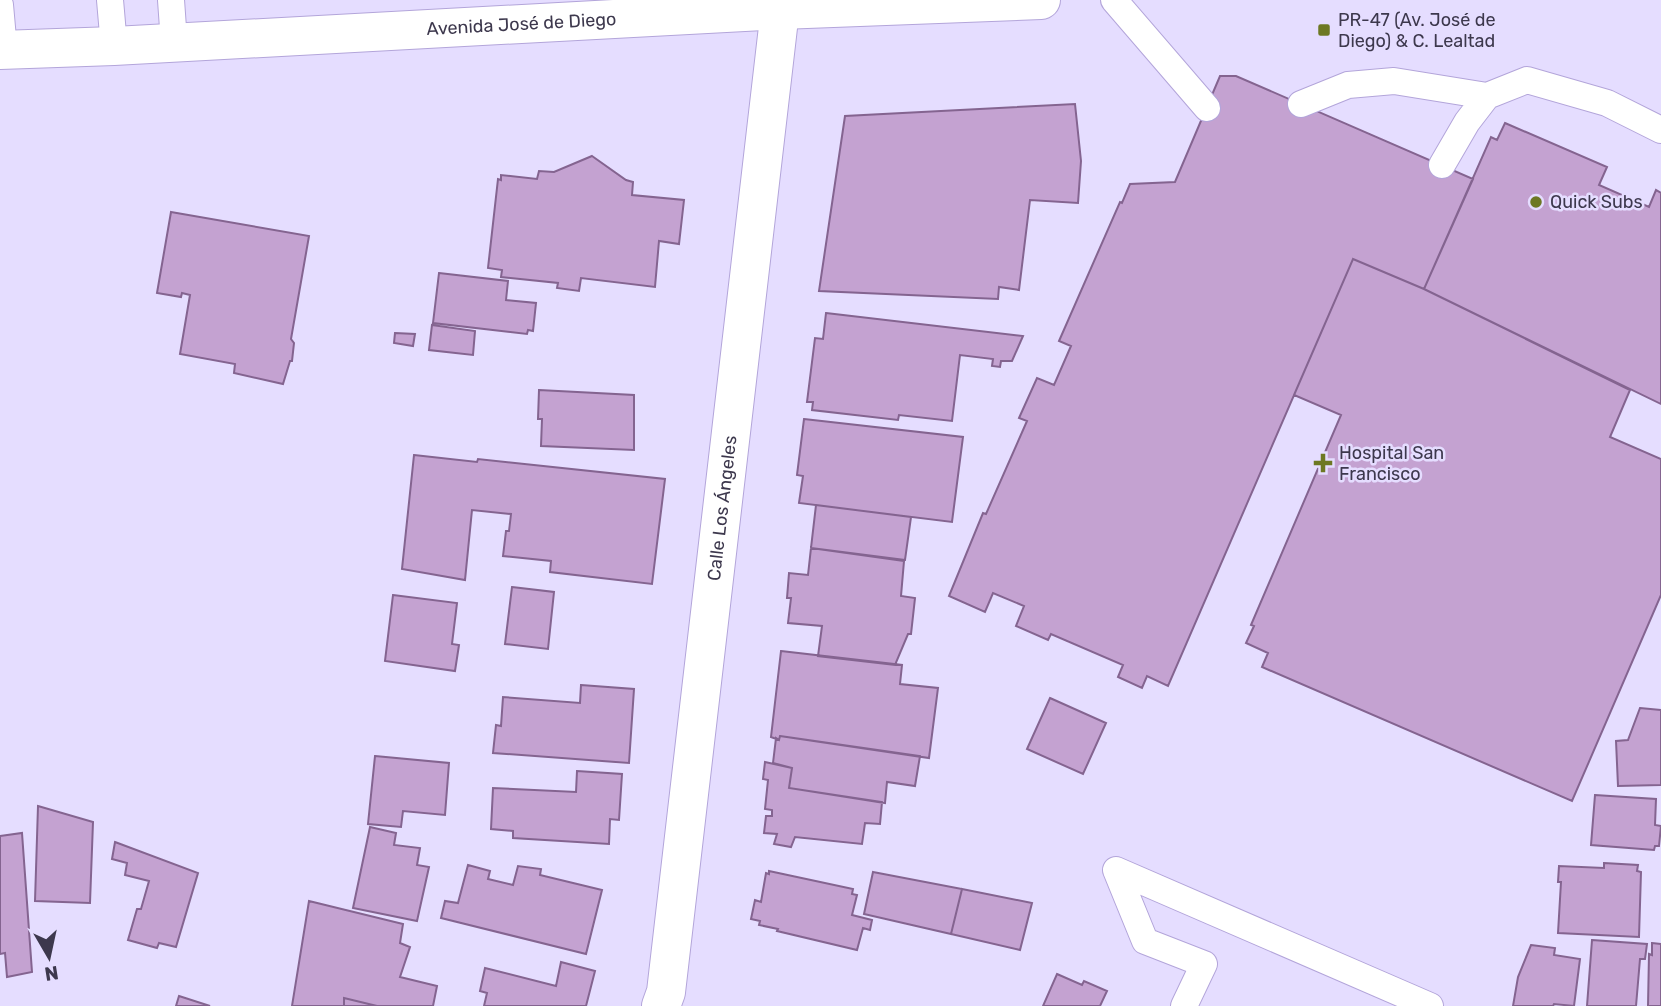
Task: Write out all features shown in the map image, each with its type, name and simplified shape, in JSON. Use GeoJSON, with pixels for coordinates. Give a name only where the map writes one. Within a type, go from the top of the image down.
{"type":"FeatureCollection","features":[{"type":"Feature","properties":{"kind":"street","name":"Avenida José de Diego"},"geometry":{"type":"LineString","coordinates":[[2,50],[780,10],[1041,0]]}},
{"type":"Feature","properties":{"kind":"street","name":"Calle Los Ángeles"},"geometry":{"type":"LineString","coordinates":[[662,1006],[780,10]]}},
{"type":"Feature","properties":{"kind":"lane"},"geometry":{"type":"LineString","coordinates":[[110,0],[114,46]]}},
{"type":"Feature","properties":{"kind":"lane"},"geometry":{"type":"LineString","coordinates":[[171,0],[174,42]]}},
{"type":"Feature","properties":{"kind":"lane"},"geometry":{"type":"LineString","coordinates":[[1114,0],[1207,108]]}},
{"type":"Feature","properties":{"kind":"lane"},"geometry":{"type":"LineString","coordinates":[[0,5],[2,50]]}},
{"type":"Feature","properties":{"kind":"lane"},"geometry":{"type":"LineString","coordinates":[[1442,165],[1467,121],[1487,96],[1527,80],[1607,103],[1661,130]]}},
{"type":"Feature","properties":{"kind":"lane"},"geometry":{"type":"LineString","coordinates":[[1301,104],[1348,85],[1394,81],[1487,96]]}},
{"type":"Feature","properties":{"kind":"lane"},"geometry":{"type":"LineString","coordinates":[[1184,1006],[1204,964],[1145,941],[1116,870],[1430,1006]]}},
{"type":"Feature","properties":{"kind":"building"},"geometry":{"type":"Polygon","coordinates":[[[1220,76],[1236,76],[1473,179],[1424,289],[1353,259],[1168,686],[1147,676],[1142,688],[1118,677],[1123,665],[1051,634],[1048,640],[1016,626],[1024,606],[993,593],[985,612],[949,596],[983,513],[986,514],[1027,421],[1019,418],[1037,378],[1054,385],[1071,346],[1059,341],[1120,202],[1122,203],[1130,184],[1175,182],[1220,76]]]}},
{"type":"Feature","properties":{"kind":"building"},"geometry":{"type":"Polygon","coordinates":[[[1075,104],[1081,161],[1078,203],[1030,200],[1019,290],[999,287],[998,299],[819,291],[845,116],[1075,104]]]}},
{"type":"Feature","properties":{"kind":"building"},"geometry":{"type":"Polygon","coordinates":[[[1505,123],[1607,167],[1599,185],[1649,207],[1656,190],[1661,193],[1661,404],[1424,289],[1491,137],[1497,140],[1505,123]]]}},
{"type":"Feature","properties":{"kind":"building"},"geometry":{"type":"Polygon","coordinates":[[[592,156],[633,182],[632,195],[684,200],[679,244],[659,241],[655,287],[581,278],[579,291],[557,288],[558,283],[501,277],[502,270],[488,268],[498,179],[501,180],[501,175],[537,179],[539,171],[554,172],[592,156]]]}},
{"type":"Feature","properties":{"kind":"building"},"geometry":{"type":"Polygon","coordinates":[[[171,212],[309,236],[291,339],[294,343],[292,361],[283,384],[234,373],[235,364],[180,354],[190,295],[182,293],[181,297],[157,293],[171,212]]]}},
{"type":"Feature","properties":{"kind":"building"},"geometry":{"type":"Polygon","coordinates":[[[1353,259],[1424,289],[1630,390],[1610,437],[1661,459],[1661,595],[1572,801],[1262,667],[1268,653],[1246,643],[1254,626],[1251,625],[1341,415],[1294,395],[1353,259]]]}},
{"type":"Feature","properties":{"kind":"building"},"geometry":{"type":"Polygon","coordinates":[[[439,273],[508,281],[506,300],[536,303],[533,331],[528,330],[527,334],[433,323],[439,273]]]}},
{"type":"Feature","properties":{"kind":"building"},"geometry":{"type":"Polygon","coordinates":[[[826,313],[1023,336],[1012,361],[1001,361],[1000,367],[992,366],[993,359],[960,355],[952,421],[899,415],[898,420],[812,410],[813,402],[807,402],[815,338],[823,339],[826,313]]]}},
{"type":"Feature","properties":{"kind":"building"},"geometry":{"type":"Polygon","coordinates":[[[432,325],[475,331],[473,355],[429,350],[432,325]]]}},
{"type":"Feature","properties":{"kind":"building"},"geometry":{"type":"Polygon","coordinates":[[[395,333],[415,334],[413,346],[394,343],[395,333]]]}},
{"type":"Feature","properties":{"kind":"building"},"geometry":{"type":"Polygon","coordinates":[[[539,390],[634,395],[634,450],[541,446],[539,390]]]}},
{"type":"Feature","properties":{"kind":"building"},"geometry":{"type":"Polygon","coordinates":[[[804,419],[963,437],[952,522],[799,503],[803,476],[797,475],[804,419]]]}},
{"type":"Feature","properties":{"kind":"building"},"geometry":{"type":"Polygon","coordinates":[[[414,455],[477,462],[478,459],[665,479],[652,584],[550,572],[551,561],[503,556],[511,514],[472,510],[465,580],[402,569],[414,455]]]}},
{"type":"Feature","properties":{"kind":"building"},"geometry":{"type":"Polygon","coordinates":[[[816,505],[911,517],[905,560],[811,548],[816,505]]]}},
{"type":"Feature","properties":{"kind":"building"},"geometry":{"type":"Polygon","coordinates":[[[811,548],[904,561],[901,596],[915,598],[911,634],[908,634],[895,665],[818,656],[822,626],[788,623],[791,598],[787,598],[789,573],[808,575],[811,548]]]}},
{"type":"Feature","properties":{"kind":"building"},"geometry":{"type":"Polygon","coordinates":[[[512,587],[554,592],[548,649],[505,644],[512,587]]]}},
{"type":"Feature","properties":{"kind":"building"},"geometry":{"type":"Polygon","coordinates":[[[393,595],[457,603],[452,644],[459,645],[455,671],[385,661],[393,595]]]}},
{"type":"Feature","properties":{"kind":"building"},"geometry":{"type":"Polygon","coordinates":[[[781,651],[902,665],[900,684],[938,688],[929,758],[780,736],[779,740],[771,737],[781,651]]]}},
{"type":"Feature","properties":{"kind":"building"},"geometry":{"type":"Polygon","coordinates":[[[581,685],[634,689],[629,763],[493,753],[496,725],[501,726],[503,697],[580,703],[581,685]]]}},
{"type":"Feature","properties":{"kind":"building"},"geometry":{"type":"Polygon","coordinates":[[[1050,698],[1106,723],[1083,774],[1027,749],[1050,698]]]}},
{"type":"Feature","properties":{"kind":"building"},"geometry":{"type":"Polygon","coordinates":[[[1640,708],[1661,710],[1661,785],[1618,786],[1616,741],[1628,740],[1640,708]]]}},
{"type":"Feature","properties":{"kind":"building"},"geometry":{"type":"Polygon","coordinates":[[[780,736],[920,756],[915,786],[887,782],[885,803],[789,788],[792,768],[773,763],[776,738],[779,740],[780,736]]]}},
{"type":"Feature","properties":{"kind":"building"},"geometry":{"type":"Polygon","coordinates":[[[375,756],[449,763],[445,815],[403,811],[401,827],[368,824],[375,756]]]}},
{"type":"Feature","properties":{"kind":"building"},"geometry":{"type":"Polygon","coordinates":[[[765,762],[792,768],[789,788],[882,802],[880,824],[865,823],[862,844],[795,837],[791,847],[774,844],[777,834],[764,833],[766,816],[772,816],[772,810],[765,809],[768,780],[763,779],[765,762]]]}},
{"type":"Feature","properties":{"kind":"building"},"geometry":{"type":"Polygon","coordinates":[[[577,771],[622,774],[619,820],[610,819],[609,844],[513,838],[513,831],[491,829],[493,788],[576,792],[577,771]]]}},
{"type":"Feature","properties":{"kind":"building"},"geometry":{"type":"Polygon","coordinates":[[[1595,795],[1656,799],[1655,825],[1661,826],[1659,846],[1655,846],[1654,850],[1591,845],[1595,795]]]}},
{"type":"Feature","properties":{"kind":"building"},"geometry":{"type":"Polygon","coordinates":[[[38,806],[93,822],[90,903],[35,901],[38,806]]]}},
{"type":"Feature","properties":{"kind":"building"},"geometry":{"type":"Polygon","coordinates":[[[370,827],[396,833],[394,845],[420,848],[417,865],[429,867],[417,921],[353,908],[370,827]]]}},
{"type":"Feature","properties":{"kind":"building"},"geometry":{"type":"Polygon","coordinates":[[[22,833],[32,972],[7,977],[5,953],[0,954],[0,836],[22,833]]]}},
{"type":"Feature","properties":{"kind":"building"},"geometry":{"type":"Polygon","coordinates":[[[115,842],[198,873],[176,947],[159,943],[157,948],[128,940],[149,881],[125,875],[127,863],[112,859],[115,842]]]}},
{"type":"Feature","properties":{"kind":"building"},"geometry":{"type":"Polygon","coordinates":[[[1604,863],[1638,865],[1637,871],[1641,872],[1639,937],[1558,933],[1561,882],[1558,882],[1559,866],[1604,868],[1604,863]]]}},
{"type":"Feature","properties":{"kind":"building"},"geometry":{"type":"Polygon","coordinates":[[[468,865],[490,871],[488,879],[513,885],[518,866],[541,869],[540,875],[602,890],[586,954],[441,918],[445,901],[458,903],[468,865]]]}},
{"type":"Feature","properties":{"kind":"building"},"geometry":{"type":"Polygon","coordinates":[[[769,871],[853,889],[852,894],[857,895],[852,915],[872,920],[870,930],[863,928],[857,950],[777,931],[778,929],[759,925],[760,921],[751,919],[755,900],[761,902],[766,873],[769,874],[769,871]]]}},
{"type":"Feature","properties":{"kind":"building"},"geometry":{"type":"Polygon","coordinates":[[[873,872],[962,889],[951,934],[864,914],[873,872]]]}},
{"type":"Feature","properties":{"kind":"building"},"geometry":{"type":"Polygon","coordinates":[[[962,889],[1032,903],[1020,950],[951,934],[962,889]]]}},
{"type":"Feature","properties":{"kind":"building"},"geometry":{"type":"Polygon","coordinates":[[[309,901],[403,924],[400,943],[410,947],[400,977],[437,986],[433,1006],[377,1006],[344,998],[344,1006],[292,1006],[309,901]]]}},
{"type":"Feature","properties":{"kind":"building"},"geometry":{"type":"Polygon","coordinates":[[[1592,940],[1647,944],[1645,959],[1640,959],[1636,1006],[1587,1006],[1592,940]]]}},
{"type":"Feature","properties":{"kind":"building"},"geometry":{"type":"Polygon","coordinates":[[[1652,943],[1661,944],[1661,1006],[1648,1006],[1649,954],[1652,955],[1652,943]]]}},
{"type":"Feature","properties":{"kind":"building"},"geometry":{"type":"Polygon","coordinates":[[[1531,945],[1555,948],[1554,955],[1580,959],[1574,1006],[1513,1006],[1518,977],[1531,945]]]}},
{"type":"Feature","properties":{"kind":"building"},"geometry":{"type":"Polygon","coordinates":[[[561,962],[595,971],[586,1006],[484,1006],[487,993],[480,991],[485,968],[556,986],[561,962]]]}},
{"type":"Feature","properties":{"kind":"building"},"geometry":{"type":"Polygon","coordinates":[[[1057,974],[1082,985],[1084,981],[1107,991],[1100,1006],[1043,1006],[1057,974]]]}},
{"type":"Feature","properties":{"kind":"building"},"geometry":{"type":"Polygon","coordinates":[[[179,996],[210,1006],[176,1006],[179,996]]]}},
{"type":"Feature","properties":{"kind":"building"},"geometry":{"type":"Polygon","coordinates":[[[344,998],[377,1006],[344,1006],[344,998]]]}},
{"type":"Feature","properties":{"kind":"place","name":"PR-47 (Av. José de Diego) & C. Lealtad"},"geometry":{"type":"Point","coordinates":[1324,30]}},
{"type":"Feature","properties":{"kind":"place","name":"Quick Subs"},"geometry":{"type":"Point","coordinates":[1536,202]}},
{"type":"Feature","properties":{"kind":"place","name":"Hospital San Francisco"},"geometry":{"type":"Point","coordinates":[1323,463]}}]}
